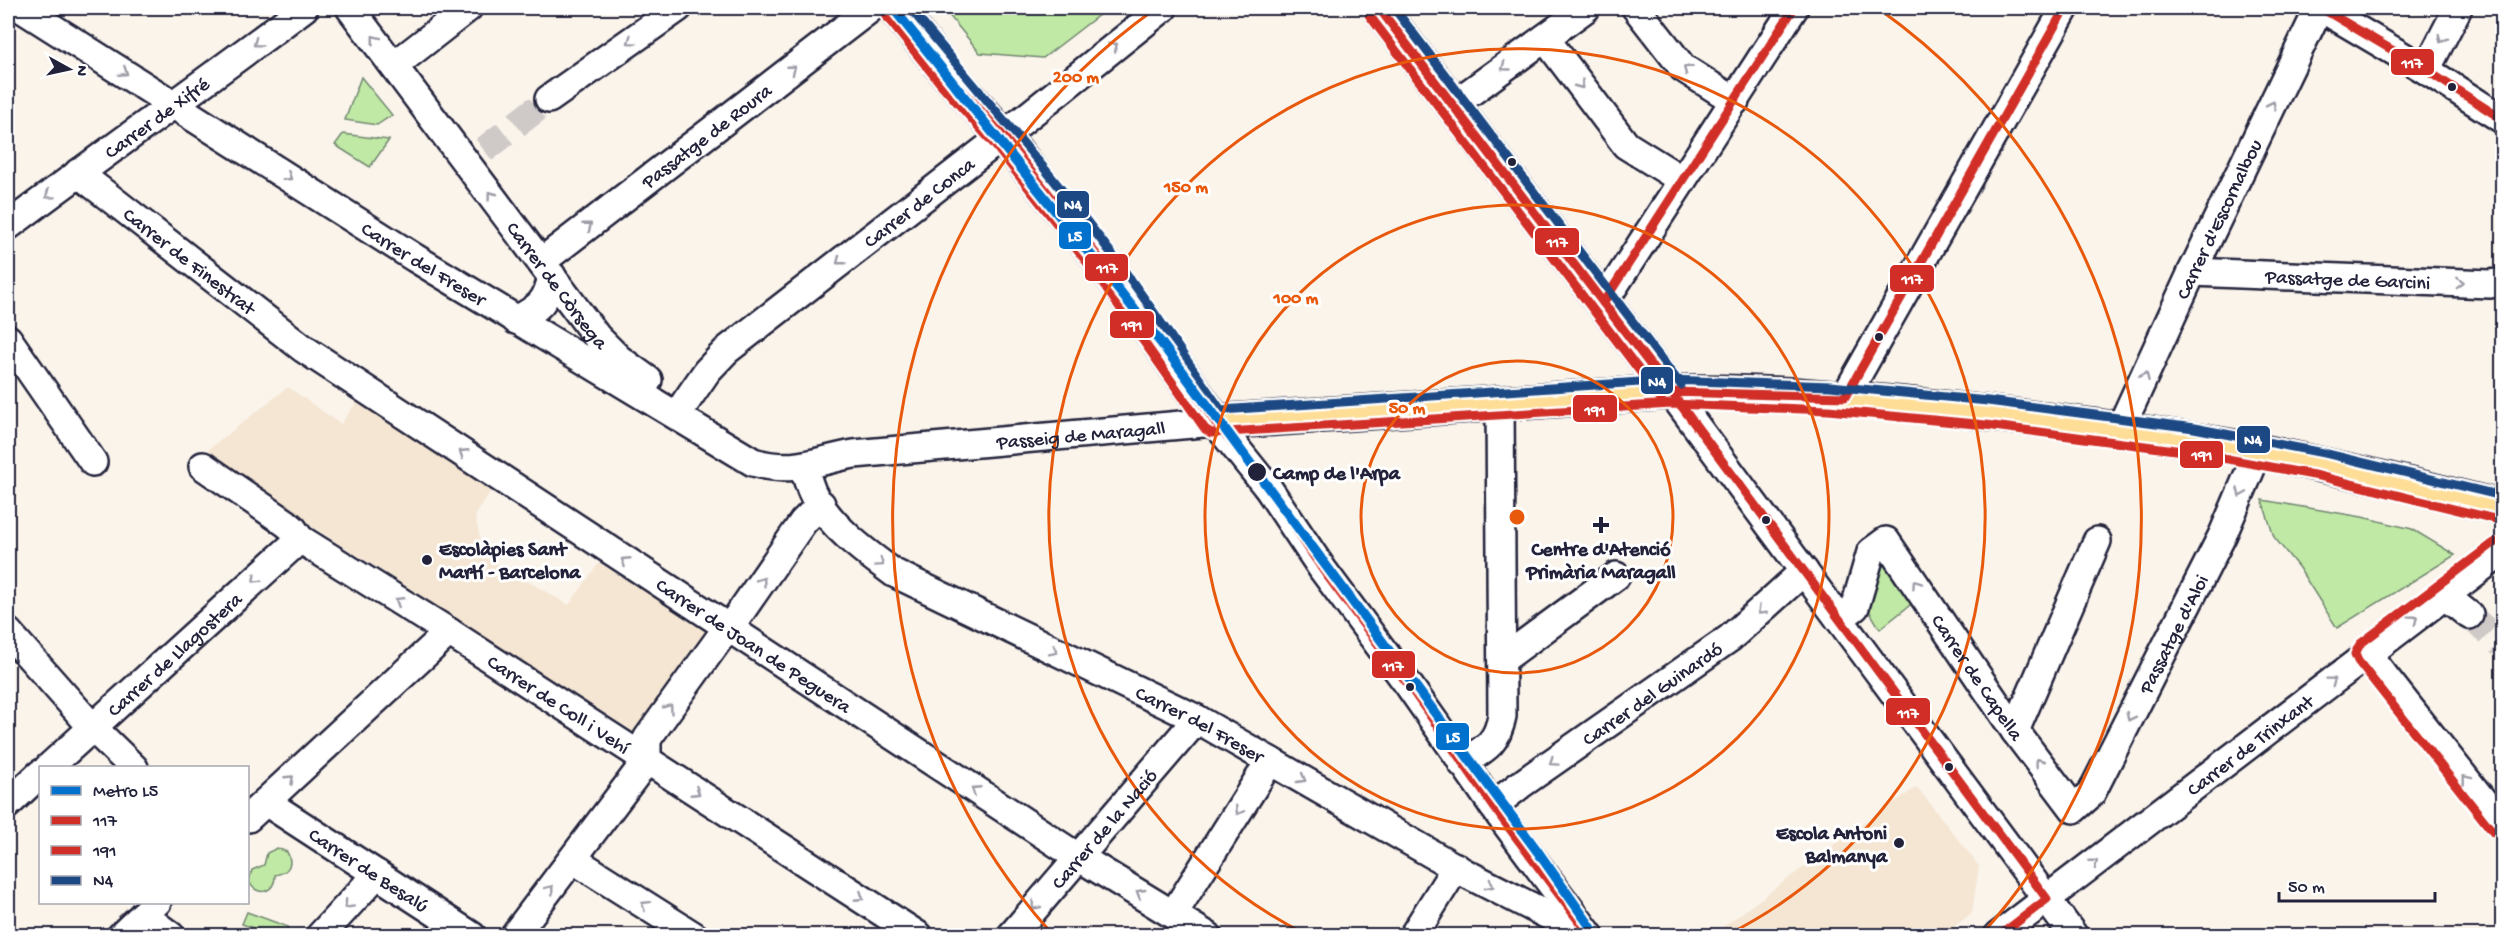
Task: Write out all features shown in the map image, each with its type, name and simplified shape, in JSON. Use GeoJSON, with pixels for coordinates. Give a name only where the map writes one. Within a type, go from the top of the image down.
{"type":"FeatureCollection","features":[{"type":"Feature","properties":{"kind":"main road"},"geometry":{"type":"LineString","coordinates":[[895,8],[949,75],[1003,136],[1107,268],[1215,422]]}},
{"type":"Feature","properties":{"kind":"main road"},"geometry":{"type":"LineString","coordinates":[[1379,8],[1671,392]]}},
{"type":"Feature","properties":{"kind":"main road","name":"Passeig de Maragall"},"geometry":{"type":"LineString","coordinates":[[1215,422],[1671,392],[1845,397],[2120,429],[2258,452],[2387,479],[2502,508]]}},
{"type":"Feature","properties":{"kind":"street","name":"Carrer del Freser"},"geometry":{"type":"LineString","coordinates":[[21,8],[405,252],[741,456],[766,466],[804,467],[813,494],[812,513],[830,518],[866,554],[894,573],[1197,719],[1456,867],[1590,936]]}},
{"type":"Feature","properties":{"kind":"street","name":"Carrer de Xifré"},"geometry":{"type":"LineString","coordinates":[[8,225],[304,8]]}},
{"type":"Feature","properties":{"kind":"street","name":"Carrer de Còrsega"},"geometry":{"type":"LineString","coordinates":[[350,8],[395,65],[476,156],[546,269],[597,338],[620,359],[685,403],[759,447],[772,451],[804,450],[845,456]]}},
{"type":"Feature","properties":{"kind":"street"},"geometry":{"type":"LineString","coordinates":[[395,65],[468,8]]}},
{"type":"Feature","properties":{"kind":"street"},"geometry":{"type":"LineString","coordinates":[[549,99],[678,8]]}},
{"type":"Feature","properties":{"kind":"street","name":"Passatge de Roura"},"geometry":{"type":"LineString","coordinates":[[546,269],[871,8]]}},
{"type":"Feature","properties":{"kind":"street","name":"Carrer de Conca"},"geometry":{"type":"LineString","coordinates":[[685,403],[707,371],[727,350],[1003,136],[1163,8]]}},
{"type":"Feature","properties":{"kind":"street"},"geometry":{"type":"LineString","coordinates":[[1453,105],[1586,8]]}},
{"type":"Feature","properties":{"kind":"street"},"geometry":{"type":"LineString","coordinates":[[1636,8],[1683,68],[1735,102]]}},
{"type":"Feature","properties":{"kind":"street"},"geometry":{"type":"LineString","coordinates":[[1845,397],[2065,8]]}},
{"type":"Feature","properties":{"kind":"street"},"geometry":{"type":"LineString","coordinates":[[2320,8],[2426,70],[2502,120]]}},
{"type":"Feature","properties":{"kind":"street","name":"Carrer d'Escornalbou"},"geometry":{"type":"LineString","coordinates":[[2120,429],[2192,272],[2320,8]]}},
{"type":"Feature","properties":{"kind":"street"},"geometry":{"type":"LineString","coordinates":[[2426,70],[2458,8]]}},
{"type":"Feature","properties":{"kind":"street"},"geometry":{"type":"LineString","coordinates":[[1603,303],[1735,102],[1786,11]]}},
{"type":"Feature","properties":{"kind":"street"},"geometry":{"type":"LineString","coordinates":[[1545,38],[1626,145],[1682,180]]}},
{"type":"Feature","properties":{"kind":"street","name":"Carrer de Finestrat"},"geometry":{"type":"LineString","coordinates":[[78,172],[304,348]]}},
{"type":"Feature","properties":{"kind":"street"},"geometry":{"type":"LineString","coordinates":[[516,320],[537,309],[549,292],[546,269]]}},
{"type":"Feature","properties":{"kind":"street","name":"Passatge de Garcini"},"geometry":{"type":"LineString","coordinates":[[2192,272],[2490,284],[2502,282]]}},
{"type":"Feature","properties":{"kind":"street"},"geometry":{"type":"LineString","coordinates":[[8,339],[93,462]]}},
{"type":"Feature","properties":{"kind":"street","name":"Carrer de Joan de Peguera"},"geometry":{"type":"LineString","coordinates":[[304,348],[727,628],[1079,856],[1208,936]]}},
{"type":"Feature","properties":{"kind":"street"},"geometry":{"type":"LineString","coordinates":[[1671,392],[2074,936]]}},
{"type":"Feature","properties":{"kind":"street"},"geometry":{"type":"LineString","coordinates":[[1462,763],[1489,746],[1499,733],[1502,716],[1500,402]]}},
{"type":"Feature","properties":{"kind":"street"},"geometry":{"type":"LineString","coordinates":[[1215,422],[1268,488],[1323,570],[1590,936]]}},
{"type":"Feature","properties":{"kind":"street","name":"Passeig de Maragall"},"geometry":{"type":"LineString","coordinates":[[804,467],[845,456],[1215,422]]}},
{"type":"Feature","properties":{"kind":"street","name":"Passatge d'Aloi"},"geometry":{"type":"LineString","coordinates":[[2074,809],[2091,794],[2223,534],[2258,452]]}},
{"type":"Feature","properties":{"kind":"street","name":"Carrer de Coll i Vehí"},"geometry":{"type":"LineString","coordinates":[[203,466],[286,523],[300,540],[449,632],[919,936]]}},
{"type":"Feature","properties":{"kind":"street"},"geometry":{"type":"LineString","coordinates":[[514,936],[574,860],[647,760],[647,739],[812,513]]}},
{"type":"Feature","properties":{"kind":"street","name":"Carrer de Llagostera"},"geometry":{"type":"LineString","coordinates":[[50,766],[300,540]]}},
{"type":"Feature","properties":{"kind":"street","name":"Carrer de Capella"},"geometry":{"type":"LineString","coordinates":[[1839,619],[1855,607],[1871,552],[1886,541],[2015,731],[2074,809]]}},
{"type":"Feature","properties":{"kind":"street"},"geometry":{"type":"LineString","coordinates":[[2015,731],[2097,541]]}},
{"type":"Feature","properties":{"kind":"street","name":"Carrer de Trinxant"},"geometry":{"type":"LineString","coordinates":[[1998,936],[2502,552]]}},
{"type":"Feature","properties":{"kind":"street","name":"Carrer del Guinardó"},"geometry":{"type":"LineString","coordinates":[[1493,806],[1730,638],[1804,572]]}},
{"type":"Feature","properties":{"kind":"street"},"geometry":{"type":"LineString","coordinates":[[1502,660],[1616,576]]}},
{"type":"Feature","properties":{"kind":"street"},"geometry":{"type":"LineString","coordinates":[[2445,596],[2469,615]]}},
{"type":"Feature","properties":{"kind":"street"},"geometry":{"type":"LineString","coordinates":[[8,632],[92,727],[132,766]]}},
{"type":"Feature","properties":{"kind":"street"},"geometry":{"type":"LineString","coordinates":[[256,810],[449,632]]}},
{"type":"Feature","properties":{"kind":"street"},"geometry":{"type":"LineString","coordinates":[[2367,654],[2502,825]]}},
{"type":"Feature","properties":{"kind":"street","name":"Carrer de la Nació"},"geometry":{"type":"LineString","coordinates":[[1011,936],[1197,719]]}},
{"type":"Feature","properties":{"kind":"street"},"geometry":{"type":"LineString","coordinates":[[1174,913],[1270,761]]}},
{"type":"Feature","properties":{"kind":"street"},"geometry":{"type":"LineString","coordinates":[[8,804],[39,775]]}},
{"type":"Feature","properties":{"kind":"street","name":"Carrer de Besalú"},"geometry":{"type":"LineString","coordinates":[[256,810],[376,874],[472,936]]}},
{"type":"Feature","properties":{"kind":"street"},"geometry":{"type":"LineString","coordinates":[[574,860],[694,936]]}},
{"type":"Feature","properties":{"kind":"street"},"geometry":{"type":"LineString","coordinates":[[1413,936],[1456,867]]}},
{"type":"Feature","properties":{"kind":"street"},"geometry":{"type":"LineString","coordinates":[[320,936],[376,874]]}},
{"type":"Feature","properties":{"kind":"street"},"geometry":{"type":"LineString","coordinates":[[121,936],[150,909],[171,936]]}},
{"type":"Feature","properties":{"kind":"shaded area","name":"Escolàpies Sant Martí - Barcelona"},"geometry":{"type":"Polygon","coordinates":[[[288,387],[341,424],[360,397],[491,490],[475,517],[485,557],[569,605],[599,563],[710,632],[634,732],[208,460],[209,449],[288,387]]]}},
{"type":"Feature","properties":{"kind":"shaded area","name":"Escola Antoni Balmanya"},"geometry":{"type":"Polygon","coordinates":[[[1917,787],[1979,866],[1972,913],[1943,935],[1712,935],[1866,821],[1917,787]]]}},
{"type":"Feature","properties":{"kind":"green space"},"geometry":{"type":"Polygon","coordinates":[[[943,8],[1108,8],[1043,58],[980,53],[943,8]]]}},
{"type":"Feature","properties":{"kind":"green space"},"geometry":{"type":"Polygon","coordinates":[[[361,77],[392,115],[377,125],[345,120],[361,77]]]}},
{"type":"Feature","properties":{"kind":"green space"},"geometry":{"type":"Polygon","coordinates":[[[343,134],[389,140],[370,167],[335,145],[343,134]]]}},
{"type":"Feature","properties":{"kind":"green space"},"geometry":{"type":"Polygon","coordinates":[[[2262,500],[2362,517],[2412,529],[2455,555],[2337,628],[2299,568],[2274,537],[2262,500]]]}},
{"type":"Feature","properties":{"kind":"green space"},"geometry":{"type":"Polygon","coordinates":[[[1883,552],[1915,601],[1880,629],[1868,609],[1883,552]]]}},
{"type":"Feature","properties":{"kind":"green space"},"geometry":{"type":"Polygon","coordinates":[[[277,848],[287,852],[290,864],[286,870],[275,875],[269,889],[256,890],[249,881],[252,870],[264,865],[267,853],[277,848]]]}},
{"type":"Feature","properties":{"kind":"green space"},"geometry":{"type":"Polygon","coordinates":[[[247,912],[288,927],[285,935],[274,935],[242,924],[247,912]]]}},
{"type":"Feature","properties":{"kind":"tunnel"},"geometry":{"type":"LineString","coordinates":[[484,150],[549,99]]}},
{"type":"Feature","properties":{"kind":"tunnel"},"geometry":{"type":"LineString","coordinates":[[2469,615],[2502,645]]}},
{"type":"Feature","properties":{"kind":"metro line","name":"L5"},"geometry":{"type":"LineString","coordinates":[[893,8],[1162,344],[1538,852],[1597,936]]}},
{"type":"Feature","properties":{"kind":"transit line","name":"117"},"geometry":{"type":"LineString","coordinates":[[895,8],[949,75],[1003,136],[1107,268],[1215,422],[1268,488],[1323,570],[1590,936]]}},
{"type":"Feature","properties":{"kind":"transit line","name":"N4"},"geometry":{"type":"LineString","coordinates":[[910,8],[1092,228],[1144,298],[1221,410],[1670,380],[1830,386],[1988,401],[2194,428],[2324,453],[2502,496]]}},
{"type":"Feature","properties":{"kind":"transit line","name":"117"},"geometry":{"type":"LineString","coordinates":[[1379,8],[1671,392],[2047,899],[1999,936]]}},
{"type":"Feature","properties":{"kind":"transit line","name":"N4"},"geometry":{"type":"LineString","coordinates":[[1394,8],[1681,385]]}},
{"type":"Feature","properties":{"kind":"transit line","name":"117"},"geometry":{"type":"LineString","coordinates":[[1603,303],[1794,8]]}},
{"type":"Feature","properties":{"kind":"transit line","name":"117"},"geometry":{"type":"LineString","coordinates":[[1671,392],[1845,397],[2065,8]]}},
{"type":"Feature","properties":{"kind":"transit line","name":"117"},"geometry":{"type":"LineString","coordinates":[[2321,8],[2426,70],[2502,119]]}},
{"type":"Feature","properties":{"kind":"transit line","name":"191"},"geometry":{"type":"LineString","coordinates":[[1369,15],[1661,399]]}},
{"type":"Feature","properties":{"kind":"transit line","name":"191"},"geometry":{"type":"LineString","coordinates":[[886,16],[940,83],[994,144],[1097,275],[1205,429],[1211,433],[1671,404],[1828,410],[1986,425],[2190,452],[2319,476],[2499,520]]}},
{"type":"Feature","properties":{"kind":"transit line","name":"191"},"geometry":{"type":"LineString","coordinates":[[2493,832],[2358,661],[2355,654],[2360,644],[2495,542]]}},
{"type":"Feature","properties":{"kind":"place","name":"Camp de l'Arpa"},"geometry":{"type":"Point","coordinates":[1257,472]}},
{"type":"Feature","properties":{"kind":"place","name":"Centre d'Atenció Primària Maragall"},"geometry":{"type":"Point","coordinates":[1601,525]}},
{"type":"Feature","properties":{"kind":"place","name":"Escolàpies Sant Martí - Barcelona"},"geometry":{"type":"Point","coordinates":[427,560]}},
{"type":"Feature","properties":{"kind":"place","name":"Escola Antoni Balmanya"},"geometry":{"type":"Point","coordinates":[1899,843]}}]}
